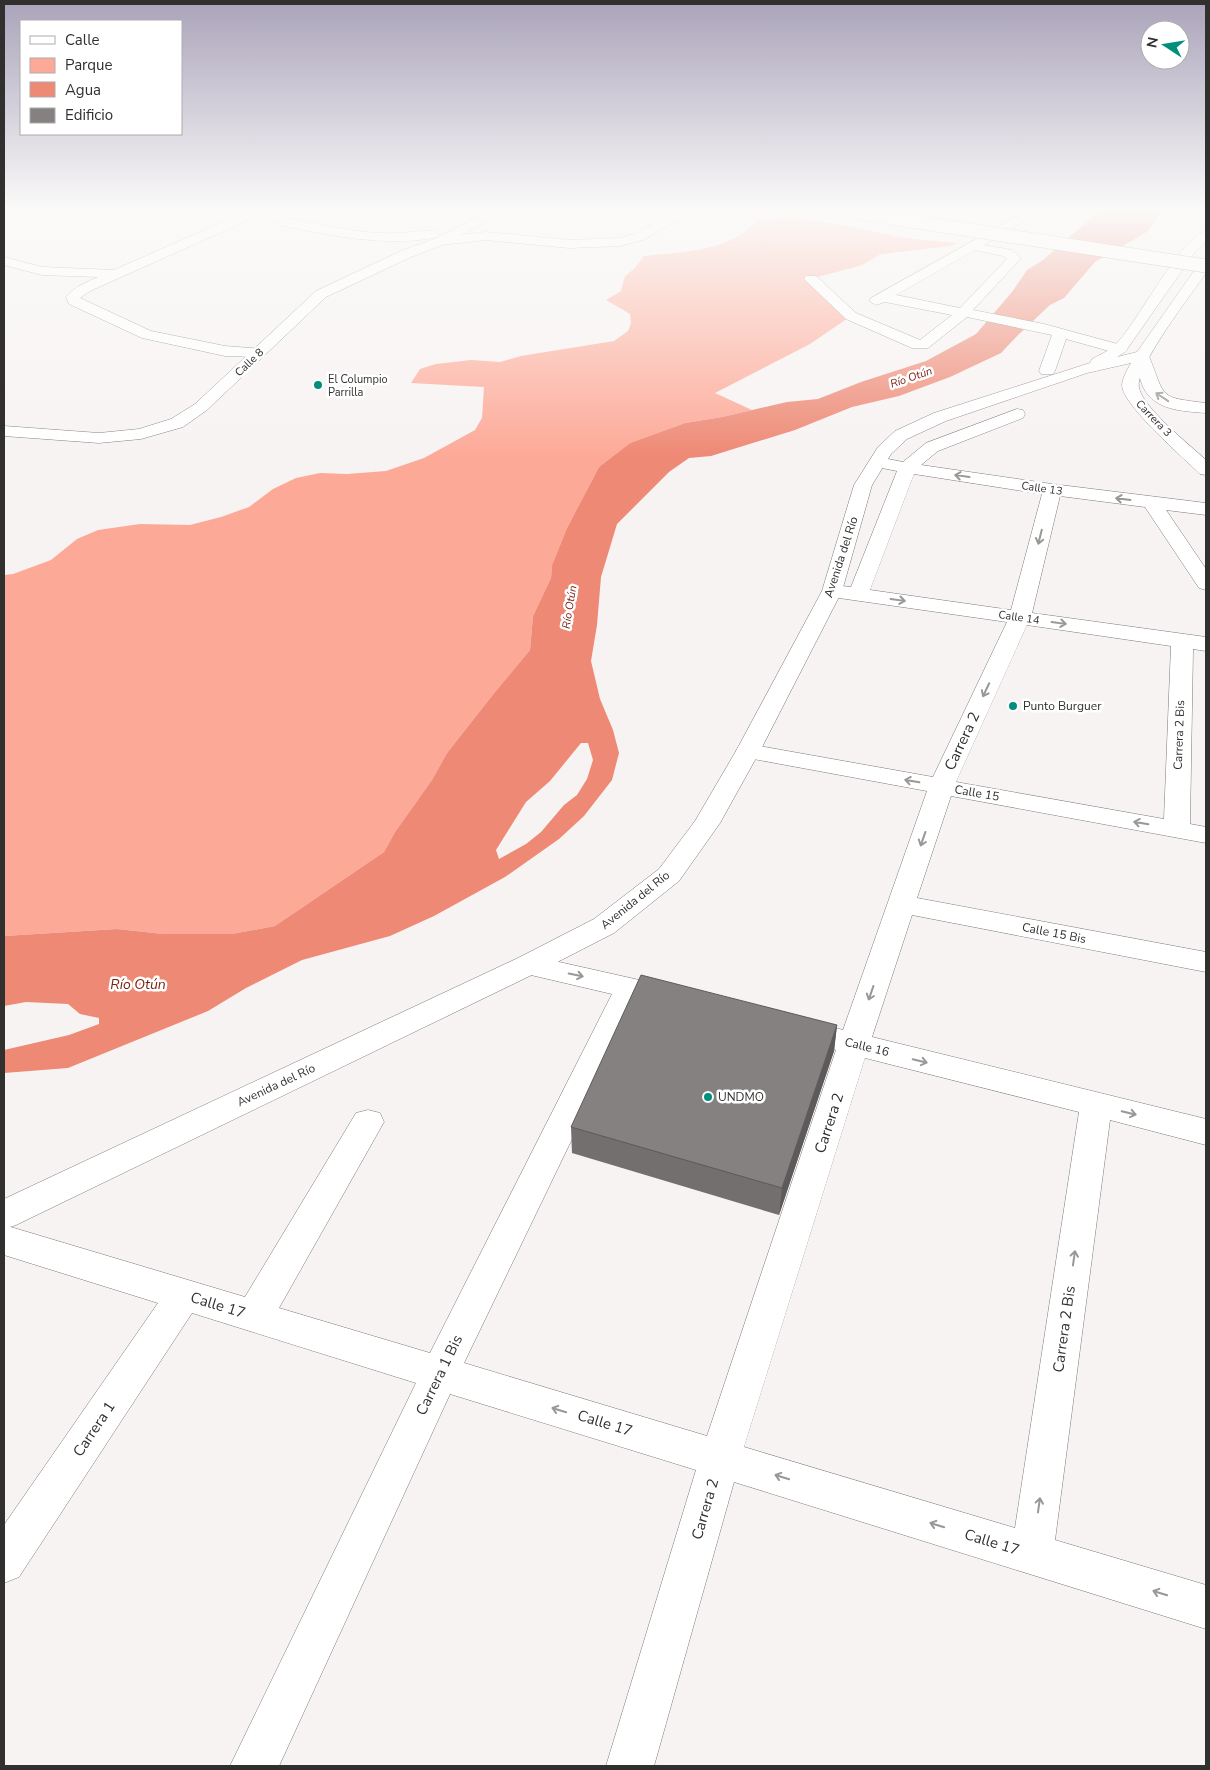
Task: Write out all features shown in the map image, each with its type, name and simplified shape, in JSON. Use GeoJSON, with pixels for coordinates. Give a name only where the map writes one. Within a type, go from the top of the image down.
{"type":"FeatureCollection","features":[{"type":"Feature","properties":{"kind":"street"},"geometry":{"type":"LineString","coordinates":[[80,292],[73,297],[74,301],[147,335],[225,351],[259,352]]}},
{"type":"Feature","properties":{"kind":"street","name":"Calle 8"},"geometry":{"type":"LineString","coordinates":[[4,431],[82,438],[122,437],[168,427],[202,407],[321,294],[326,292]]}},
{"type":"Feature","properties":{"kind":"street"},"geometry":{"type":"LineString","coordinates":[[824,292],[851,316],[912,344],[923,345],[962,314],[983,292]]}},
{"type":"Feature","properties":{"kind":"street"},"geometry":{"type":"LineString","coordinates":[[851,316],[892,292]]}},
{"type":"Feature","properties":{"kind":"street"},"geometry":{"type":"LineString","coordinates":[[1082,370],[1120,349],[1160,292]]}},
{"type":"Feature","properties":{"kind":"street","name":"Carrera 3"},"geometry":{"type":"LineString","coordinates":[[1187,292],[1141,356],[1130,377],[1130,385],[1138,403],[1206,470]]}},
{"type":"Feature","properties":{"kind":"street"},"geometry":{"type":"LineString","coordinates":[[882,297],[962,314],[1044,328],[1120,349]]}},
{"type":"Feature","properties":{"kind":"street"},"geometry":{"type":"LineString","coordinates":[[1046,371],[1060,332]]}},
{"type":"Feature","properties":{"kind":"street"},"geometry":{"type":"LineString","coordinates":[[1082,370],[1141,356],[1155,394],[1173,403],[1206,408]]}},
{"type":"Feature","properties":{"kind":"street","name":"Avenida del Río"},"geometry":{"type":"LineString","coordinates":[[4,1215],[528,965],[604,926],[669,875],[707,823],[748,752],[832,591],[863,485],[884,451],[901,435],[926,423],[1082,370]]}},
{"type":"Feature","properties":{"kind":"street"},"geometry":{"type":"LineString","coordinates":[[858,595],[907,468],[932,447],[1017,414]]}},
{"type":"Feature","properties":{"kind":"street","name":"Calle 13"},"geometry":{"type":"LineString","coordinates":[[878,462],[1052,490],[1206,509]]}},
{"type":"Feature","properties":{"kind":"street","name":"Carrera 2"},"geometry":{"type":"LineString","coordinates":[[630,1766],[720,1458],[854,1044],[941,787],[1020,618],[1052,490]]}},
{"type":"Feature","properties":{"kind":"street"},"geometry":{"type":"LineString","coordinates":[[1152,502],[1206,584]]}},
{"type":"Feature","properties":{"kind":"street","name":"Calle 14"},"geometry":{"type":"LineString","coordinates":[[832,591],[1206,644]]}},
{"type":"Feature","properties":{"kind":"street","name":"Carrera 2 Bis"},"geometry":{"type":"LineString","coordinates":[[1177,830],[1182,641]]}},
{"type":"Feature","properties":{"kind":"street","name":"Calle 15"},"geometry":{"type":"LineString","coordinates":[[748,752],[1206,835]]}},
{"type":"Feature","properties":{"kind":"street","name":"Calle 15 Bis"},"geometry":{"type":"LineString","coordinates":[[901,904],[1206,962]]}},
{"type":"Feature","properties":{"kind":"street"},"geometry":{"type":"LineString","coordinates":[[528,965],[677,999]]}},
{"type":"Feature","properties":{"kind":"street","name":"Carrera 1 Bis"},"geometry":{"type":"LineString","coordinates":[[254,1766],[440,1373],[630,987]]}},
{"type":"Feature","properties":{"kind":"street","name":"Calle 16"},"geometry":{"type":"LineString","coordinates":[[810,1033],[1206,1132]]}},
{"type":"Feature","properties":{"kind":"street","name":"Carrera 2 Bis"},"geometry":{"type":"LineString","coordinates":[[1032,1554],[1096,1105]]}},
{"type":"Feature","properties":{"kind":"street"},"geometry":{"type":"LineString","coordinates":[[254,1316],[368,1122]]}},
{"type":"Feature","properties":{"kind":"street","name":"Calle 17"},"geometry":{"type":"LineString","coordinates":[[4,1240],[1206,1607]]}},
{"type":"Feature","properties":{"kind":"street","name":"Carrera 1"},"geometry":{"type":"LineString","coordinates":[[4,1562],[184,1295]]}},
{"type":"Feature","properties":{"kind":"green space"},"geometry":{"type":"Polygon","coordinates":[[[620,292],[825,292],[851,316],[810,344],[715,393],[752,410],[685,423],[630,443],[599,467],[567,528],[552,565],[551,578],[533,616],[530,650],[447,753],[432,780],[395,832],[384,852],[275,926],[232,934],[163,934],[117,929],[4,936],[4,575],[13,574],[51,560],[77,539],[98,530],[140,524],[190,525],[249,507],[273,489],[296,478],[320,473],[347,474],[386,471],[424,458],[475,430],[482,418],[484,387],[411,383],[420,369],[436,364],[471,360],[500,362],[521,356],[614,341],[628,331],[631,323],[630,314],[606,300],[620,292]]]}},
{"type":"Feature","properties":{"kind":"water","name":"Río Otún"},"geometry":{"type":"Polygon","coordinates":[[[1012,292],[1070,292],[1064,298],[1050,305],[1001,353],[950,377],[899,396],[852,407],[795,430],[711,456],[689,458],[669,472],[617,524],[601,577],[597,625],[591,661],[600,699],[613,730],[619,753],[612,780],[584,816],[559,839],[505,877],[434,916],[390,936],[302,960],[246,988],[208,1011],[68,1068],[4,1073],[4,1050],[69,1035],[99,1024],[99,1018],[80,1014],[68,1004],[26,1002],[4,1006],[4,936],[117,929],[163,934],[232,934],[275,926],[384,852],[395,832],[432,780],[447,753],[530,650],[533,616],[551,578],[552,565],[567,528],[599,467],[630,443],[685,423],[722,417],[787,402],[818,399],[861,382],[926,361],[976,334],[1012,292]],[[581,743],[550,781],[526,802],[496,850],[499,859],[526,844],[541,832],[564,805],[577,795],[587,779],[593,760],[588,743],[581,743]]]}},
{"type":"Feature","properties":{"kind":"building","name":"UNDMO"},"geometry":{"type":"Polygon","coordinates":[[[641,975],[837,1025],[782,1188],[571,1127],[641,975]]]}},
{"type":"Feature","properties":{"kind":"place","name":"El Columpio Parrilla"},"geometry":{"type":"Point","coordinates":[318,385]}},
{"type":"Feature","properties":{"kind":"place","name":"Punto Burguer"},"geometry":{"type":"Point","coordinates":[1013,706]}},
{"type":"Feature","properties":{"kind":"place","name":"UNDMO"},"geometry":{"type":"Point","coordinates":[708,1097]}}]}
